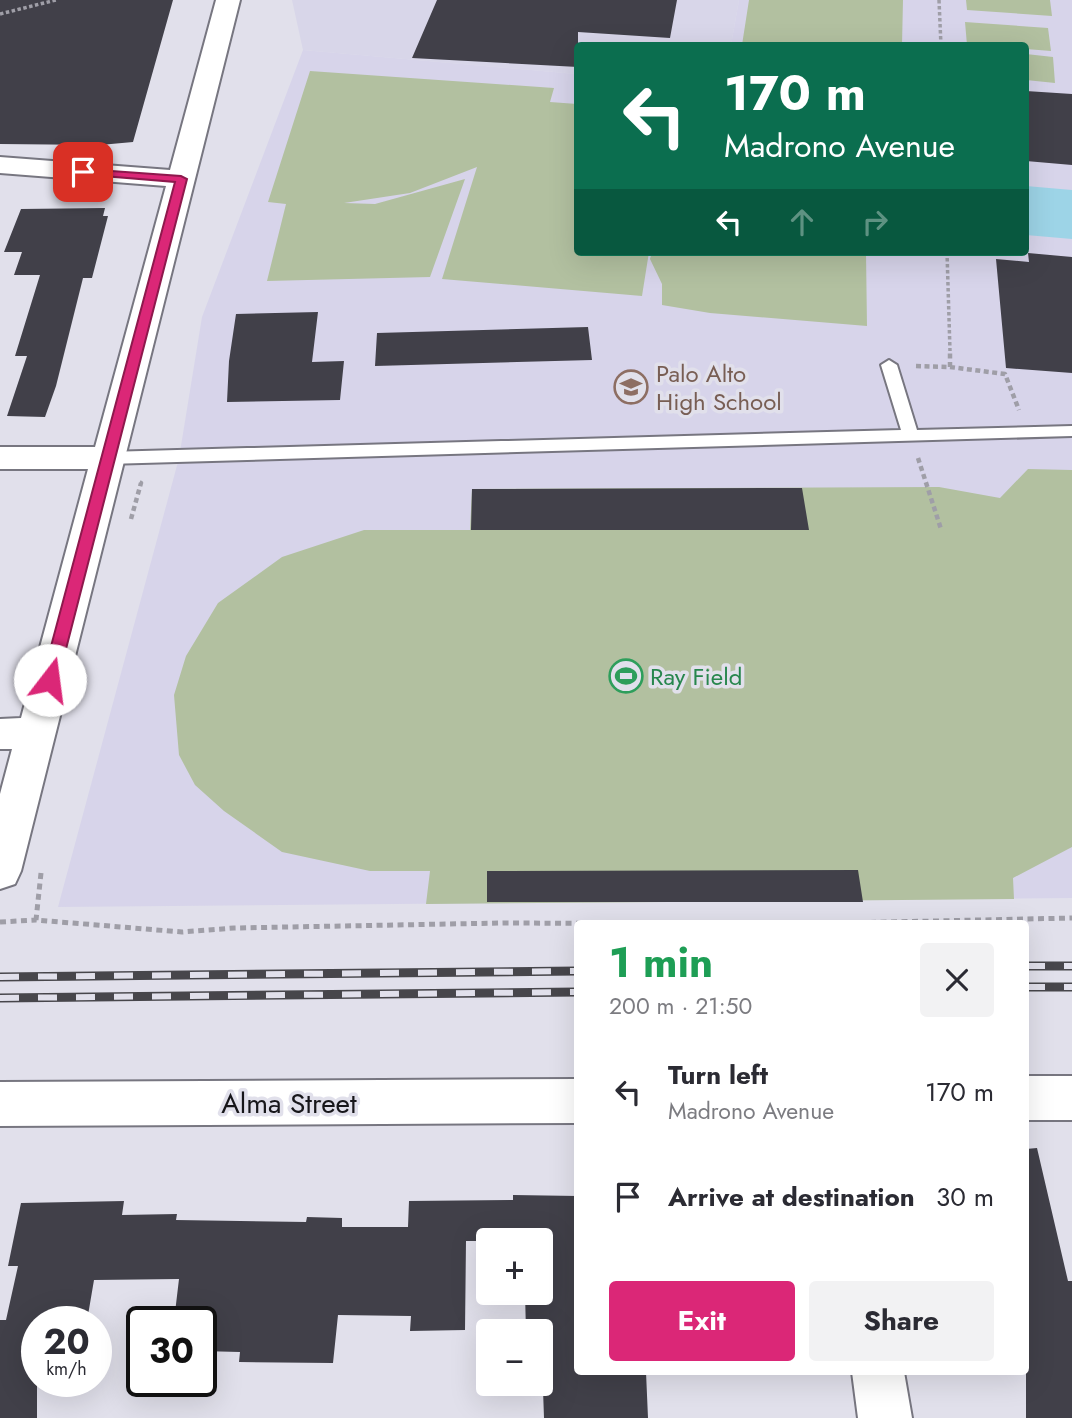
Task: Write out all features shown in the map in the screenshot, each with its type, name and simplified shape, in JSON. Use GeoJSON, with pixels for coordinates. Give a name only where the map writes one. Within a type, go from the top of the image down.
{"type":"FeatureCollection","features":[{"type":"Feature","properties":{"kind":"street"},"geometry":{"type":"LineString","coordinates":[[0,871],[18,734],[107,458],[228,0]]}},
{"type":"Feature","properties":{"kind":"street"},"geometry":{"type":"LineString","coordinates":[[0,165],[181,179]]}},
{"type":"Feature","properties":{"kind":"street"},"geometry":{"type":"LineString","coordinates":[[0,458],[107,458]]}},
{"type":"Feature","properties":{"kind":"street"},"geometry":{"type":"LineString","coordinates":[[1029,1098],[1072,1098]]}},
{"type":"Feature","properties":{"kind":"street","name":"Alma Street"},"geometry":{"type":"LineString","coordinates":[[0,1104],[574,1101]]}},
{"type":"Feature","properties":{"kind":"street"},"geometry":{"type":"LineString","coordinates":[[878,1375],[885,1418]]}},
{"type":"Feature","properties":{"kind":"lane"},"geometry":{"type":"LineString","coordinates":[[889,365],[910,434]]}},
{"type":"Feature","properties":{"kind":"lane"},"geometry":{"type":"LineString","coordinates":[[107,458],[1072,431]]}},
{"type":"Feature","properties":{"kind":"path"},"geometry":{"type":"LineString","coordinates":[[0,14],[56,0]]}},
{"type":"Feature","properties":{"kind":"path"},"geometry":{"type":"LineString","coordinates":[[939,0],[940,42]]}},
{"type":"Feature","properties":{"kind":"path"},"geometry":{"type":"LineString","coordinates":[[947,256],[950,367]]}},
{"type":"Feature","properties":{"kind":"path"},"geometry":{"type":"LineString","coordinates":[[889,365],[950,367],[1005,374],[1027,432]]}},
{"type":"Feature","properties":{"kind":"path"},"geometry":{"type":"LineString","coordinates":[[910,434],[941,529]]}},
{"type":"Feature","properties":{"kind":"path"},"geometry":{"type":"LineString","coordinates":[[107,458],[141,483],[131,522]]}},
{"type":"Feature","properties":{"kind":"path"},"geometry":{"type":"LineString","coordinates":[[36,920],[42,866]]}},
{"type":"Feature","properties":{"kind":"path"},"geometry":{"type":"LineString","coordinates":[[980,920],[1072,918]]}},
{"type":"Feature","properties":{"kind":"path"},"geometry":{"type":"LineString","coordinates":[[0,922],[36,920],[182,932],[234,928],[574,923]]}},
{"type":"Feature","properties":{"kind":"shaded area"},"geometry":{"type":"Polygon","coordinates":[[[292,0],[739,0],[732,42],[574,42],[574,74],[303,50],[292,0]]]}},
{"type":"Feature","properties":{"kind":"shaded area","name":"Palo Alto High School"},"geometry":{"type":"Polygon","coordinates":[[[739,0],[1072,0],[1072,898],[58,907],[179,458],[202,317],[303,50],[574,74],[574,256],[1029,256],[1029,42],[732,42],[739,0]]]}},
{"type":"Feature","properties":{"kind":"green space"},"geometry":{"type":"Polygon","coordinates":[[[749,0],[903,0],[902,42],[742,42],[749,0]]]}},
{"type":"Feature","properties":{"kind":"green space"},"geometry":{"type":"Polygon","coordinates":[[[966,0],[1050,0],[1052,16],[967,10],[966,0]]]}},
{"type":"Feature","properties":{"kind":"green space"},"geometry":{"type":"Polygon","coordinates":[[[965,22],[1048,28],[1051,51],[1029,49],[1029,42],[967,42],[965,22]]]}},
{"type":"Feature","properties":{"kind":"green space"},"geometry":{"type":"Polygon","coordinates":[[[1029,54],[1053,57],[1055,83],[1029,80],[1029,54]]]}},
{"type":"Feature","properties":{"kind":"green space"},"geometry":{"type":"Polygon","coordinates":[[[310,71],[554,88],[550,102],[574,104],[574,256],[648,256],[642,296],[442,279],[477,167],[410,193],[344,203],[375,204],[465,179],[430,277],[267,281],[286,204],[268,202],[310,71]]]}},
{"type":"Feature","properties":{"kind":"green space"},"geometry":{"type":"Polygon","coordinates":[[[651,256],[866,256],[867,326],[710,313],[662,305],[662,284],[651,256]]]}},
{"type":"Feature","properties":{"kind":"green space","name":"Ray Field"},"geometry":{"type":"Polygon","coordinates":[[[1028,469],[1072,470],[1072,847],[1013,878],[1014,899],[426,904],[430,871],[370,871],[282,852],[224,811],[195,785],[179,755],[174,695],[186,656],[218,603],[282,557],[364,530],[470,530],[472,489],[939,487],[1000,498],[1028,469]]]}},
{"type":"Feature","properties":{"kind":"water"},"geometry":{"type":"Polygon","coordinates":[[[1029,186],[1072,190],[1072,239],[1029,235],[1029,186]]]}},
{"type":"Feature","properties":{"kind":"building"},"geometry":{"type":"Polygon","coordinates":[[[0,0],[173,0],[133,142],[100,145],[0,144],[0,0]]]}},
{"type":"Feature","properties":{"kind":"building"},"geometry":{"type":"Polygon","coordinates":[[[437,0],[677,0],[670,38],[578,32],[578,42],[574,42],[574,67],[412,58],[437,0]]]}},
{"type":"Feature","properties":{"kind":"building"},"geometry":{"type":"Polygon","coordinates":[[[1029,91],[1072,94],[1072,165],[1029,161],[1029,91]]]}},
{"type":"Feature","properties":{"kind":"building"},"geometry":{"type":"Polygon","coordinates":[[[105,208],[103,216],[108,216],[92,278],[83,278],[56,386],[45,417],[7,416],[27,356],[15,356],[40,275],[14,275],[22,252],[4,252],[21,209],[105,208]]]}},
{"type":"Feature","properties":{"kind":"building"},"geometry":{"type":"Polygon","coordinates":[[[1029,253],[1072,257],[1072,373],[1006,368],[996,259],[1029,262],[1029,253]]]}},
{"type":"Feature","properties":{"kind":"building"},"geometry":{"type":"Polygon","coordinates":[[[318,312],[312,362],[344,361],[340,400],[227,402],[229,361],[236,314],[318,312]]]}},
{"type":"Feature","properties":{"kind":"building"},"geometry":{"type":"Polygon","coordinates":[[[588,327],[592,360],[375,366],[377,333],[588,327]]]}},
{"type":"Feature","properties":{"kind":"building"},"geometry":{"type":"Polygon","coordinates":[[[802,488],[809,530],[471,530],[472,489],[802,488]]]}},
{"type":"Feature","properties":{"kind":"building"},"geometry":{"type":"Polygon","coordinates":[[[858,870],[863,902],[487,902],[487,871],[858,870]]]}},
{"type":"Feature","properties":{"kind":"building"},"geometry":{"type":"Polygon","coordinates":[[[1037,1148],[1068,1281],[1072,1281],[1072,1418],[1026,1418],[1026,1375],[1029,1375],[1029,1149],[1037,1148]]]}},
{"type":"Feature","properties":{"kind":"building"},"geometry":{"type":"Polygon","coordinates":[[[513,1195],[574,1196],[574,1375],[646,1375],[648,1418],[544,1418],[543,1396],[553,1396],[553,1319],[526,1319],[525,1305],[553,1305],[553,1228],[476,1228],[476,1241],[466,1241],[465,1330],[410,1331],[411,1316],[338,1315],[333,1363],[239,1362],[240,1352],[217,1351],[217,1306],[176,1306],[179,1279],[94,1280],[90,1306],[21,1306],[21,1397],[37,1397],[37,1418],[0,1418],[0,1320],[6,1320],[18,1266],[8,1266],[21,1203],[124,1201],[122,1215],[177,1214],[176,1220],[306,1222],[307,1217],[342,1218],[342,1227],[408,1227],[409,1201],[513,1200],[513,1195]]]}},
{"type":"Feature","properties":{"kind":"railway"},"geometry":{"type":"LineString","coordinates":[[1029,966],[1072,966]]}},
{"type":"Feature","properties":{"kind":"railway"},"geometry":{"type":"LineString","coordinates":[[0,977],[574,971]]}},
{"type":"Feature","properties":{"kind":"railway"},"geometry":{"type":"LineString","coordinates":[[1029,987],[1072,987]]}},
{"type":"Feature","properties":{"kind":"railway"},"geometry":{"type":"LineString","coordinates":[[0,998],[574,992]]}},
{"type":"Feature","properties":{"kind":"place","name":"Palo Alto High School"},"geometry":{"type":"Point","coordinates":[631,387]}},
{"type":"Feature","properties":{"kind":"place","name":"Ray Field"},"geometry":{"type":"Point","coordinates":[626,676]}},
{"type":"Feature","properties":{"kind":"route"},"geometry":{"type":"LineString","coordinates":[[50,680],[181,179],[83,172]]}}]}
